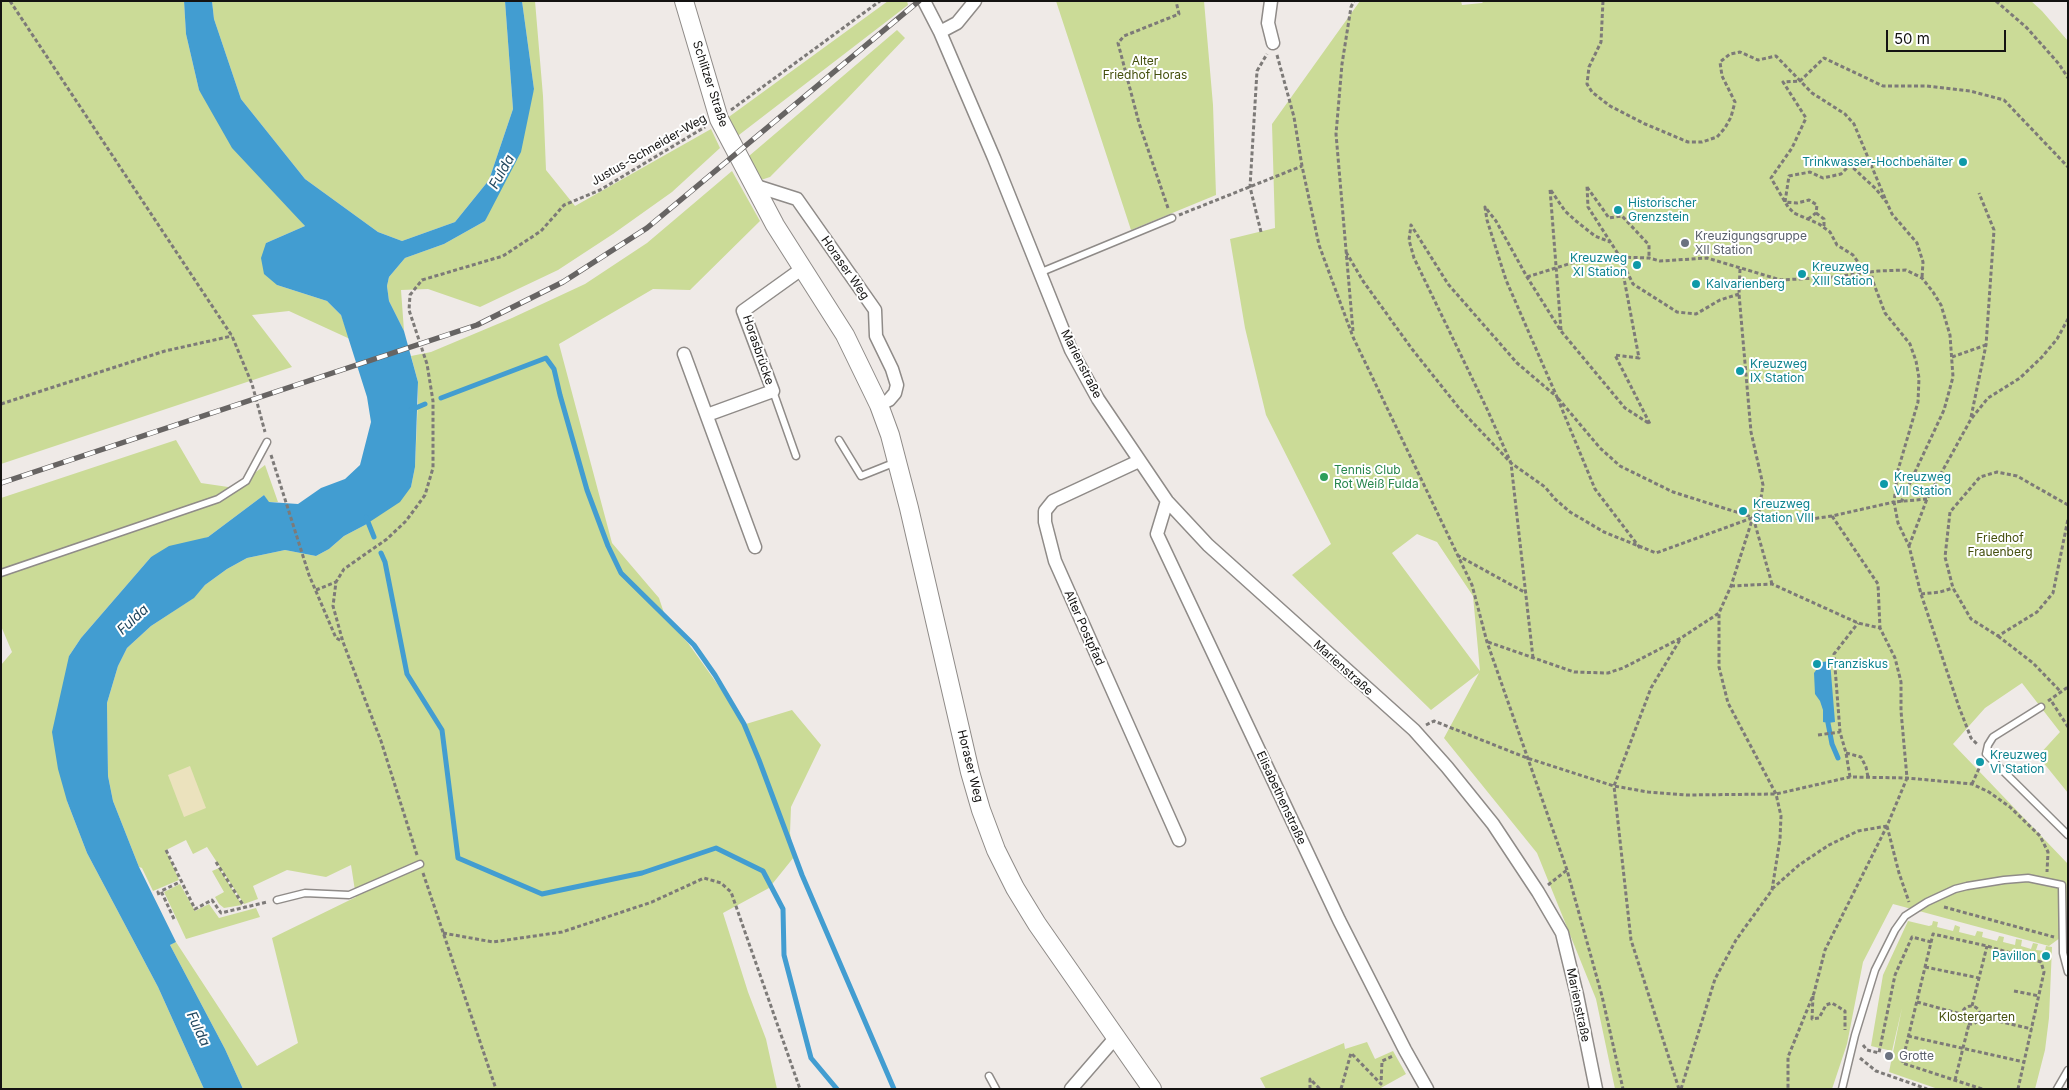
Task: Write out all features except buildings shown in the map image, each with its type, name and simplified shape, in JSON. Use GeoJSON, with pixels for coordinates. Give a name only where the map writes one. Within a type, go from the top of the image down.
{"type":"FeatureCollection","features":[{"type":"Feature","properties":{"kind":"main road","name":"Schlitzer Straße"},"geometry":{"type":"LineString","coordinates":[[684,1],[719,119],[742,164]]}},
{"type":"Feature","properties":{"kind":"main road","name":"Horaser Weg"},"geometry":{"type":"LineString","coordinates":[[742,164],[775,226],[845,335],[879,404],[897,462],[970,772],[987,826],[1014,888],[1152,1089]]}},
{"type":"Feature","properties":{"kind":"street","name":"Marienstraße"},"geometry":{"type":"LineString","coordinates":[[924,1],[940,32],[994,158],[1039,273],[1072,350],[1098,399],[1167,501],[1215,551],[1414,730],[1493,824],[1538,892],[1562,933],[1596,1089]]}},
{"type":"Feature","properties":{"kind":"street"},"geometry":{"type":"LineString","coordinates":[[940,32],[957,24],[975,1]]}},
{"type":"Feature","properties":{"kind":"street"},"geometry":{"type":"LineString","coordinates":[[1271,1],[1268,23],[1273,43]]}},
{"type":"Feature","properties":{"kind":"street","name":"Horaser Weg"},"geometry":{"type":"LineString","coordinates":[[753,185],[797,199],[875,310],[876,336],[892,369],[897,385],[895,393],[889,400],[879,404]]}},
{"type":"Feature","properties":{"kind":"street","name":"Horasbrücke"},"geometry":{"type":"LineString","coordinates":[[707,415],[773,392],[743,312],[802,268]]}},
{"type":"Feature","properties":{"kind":"street"},"geometry":{"type":"LineString","coordinates":[[684,354],[755,547]]}},
{"type":"Feature","properties":{"kind":"street","name":"Alter Postpfad"},"geometry":{"type":"LineString","coordinates":[[1139,461],[1053,501],[1045,511],[1044,522],[1059,570],[1178,840]]}},
{"type":"Feature","properties":{"kind":"street","name":"Elisabethenstraße"},"geometry":{"type":"LineString","coordinates":[[1167,501],[1157,534],[1339,920],[1405,1050],[1427,1089]]}},
{"type":"Feature","properties":{"kind":"street"},"geometry":{"type":"LineString","coordinates":[[1071,1089],[1116,1037]]}},
{"type":"Feature","properties":{"kind":"lane"},"geometry":{"type":"LineString","coordinates":[[1039,273],[1172,218]]}},
{"type":"Feature","properties":{"kind":"lane"},"geometry":{"type":"LineString","coordinates":[[773,392],[796,456]]}},
{"type":"Feature","properties":{"kind":"lane"},"geometry":{"type":"LineString","coordinates":[[839,440],[861,476],[897,462]]}},
{"type":"Feature","properties":{"kind":"lane"},"geometry":{"type":"LineString","coordinates":[[1,573],[218,499],[246,481],[267,442]]}},
{"type":"Feature","properties":{"kind":"lane"},"geometry":{"type":"LineString","coordinates":[[2041,707],[1993,737],[1988,745],[1986,754],[2068,835]]}},
{"type":"Feature","properties":{"kind":"lane"},"geometry":{"type":"LineString","coordinates":[[277,900],[305,893],[349,895],[420,864]]}},
{"type":"Feature","properties":{"kind":"lane"},"geometry":{"type":"LineString","coordinates":[[1842,1089],[1855,1035],[1875,970],[1900,921],[1912,910],[1926,902],[1955,889],[2004,880],[2028,878],[2065,882],[2062,940],[2068,972]]}},
{"type":"Feature","properties":{"kind":"lane"},"geometry":{"type":"LineString","coordinates":[[2057,1089],[2068,1070]]}},
{"type":"Feature","properties":{"kind":"lane"},"geometry":{"type":"LineString","coordinates":[[989,1076],[996,1089]]}},
{"type":"Feature","properties":{"kind":"path"},"geometry":{"type":"LineString","coordinates":[[10,1],[232,336],[252,384],[267,442],[304,560],[316,590],[336,638],[343,642],[333,606],[336,582],[316,590]]}},
{"type":"Feature","properties":{"kind":"path","name":"Justus-Schneider-Weg"},"geometry":{"type":"LineString","coordinates":[[336,582],[344,568],[387,539],[406,521],[425,495],[432,468],[433,401],[427,364],[409,310],[410,295],[422,280],[503,256],[542,231],[564,205],[600,190],[719,119],[880,1]]}},
{"type":"Feature","properties":{"kind":"path"},"geometry":{"type":"LineString","coordinates":[[1176,1],[1179,14],[1124,36],[1118,43],[1139,123],[1172,218],[1302,166]]}},
{"type":"Feature","properties":{"kind":"path"},"geometry":{"type":"LineString","coordinates":[[1353,337],[1336,134],[1342,64],[1351,7],[1354,1]]}},
{"type":"Feature","properties":{"kind":"path"},"geometry":{"type":"LineString","coordinates":[[1603,1],[1601,42],[1589,68],[1587,84],[1592,92],[1610,106],[1645,124],[1688,142],[1702,142],[1717,137],[1731,117],[1734,102],[1722,76],[1720,62],[1730,54],[1740,52],[1758,60],[1776,56],[1812,93],[1845,114],[1854,124],[1892,214],[1917,243],[1923,262],[1922,278]]}},
{"type":"Feature","properties":{"kind":"path"},"geometry":{"type":"LineString","coordinates":[[1996,1],[2027,28],[2059,64],[2068,78]]}},
{"type":"Feature","properties":{"kind":"path"},"geometry":{"type":"LineString","coordinates":[[1273,43],[1294,117],[1302,166],[1319,245],[1353,337],[1472,585],[1487,642],[1567,870],[1602,996],[1622,1089]]}},
{"type":"Feature","properties":{"kind":"path"},"geometry":{"type":"LineString","coordinates":[[1261,232],[1250,187],[1257,71],[1273,43]]}},
{"type":"Feature","properties":{"kind":"path"},"geometry":{"type":"LineString","coordinates":[[1865,273],[1853,255],[1838,245],[1830,232],[1794,213],[1771,178],[1792,148],[1806,118],[1783,82],[1800,81],[1824,58],[1882,86],[1926,86],[1962,90],[2004,100],[2068,167]]}},
{"type":"Feature","properties":{"kind":"path"},"geometry":{"type":"LineString","coordinates":[[1785,202],[1789,176],[1810,172],[1823,178],[1841,174],[1850,165],[1860,172],[1887,203]]}},
{"type":"Feature","properties":{"kind":"path"},"geometry":{"type":"LineString","coordinates":[[1649,258],[1649,246],[1622,216],[1608,218],[1587,186],[1588,207],[1620,257],[1634,284],[1677,312],[1696,314],[1720,300],[1739,294]]}},
{"type":"Feature","properties":{"kind":"path"},"geometry":{"type":"LineString","coordinates":[[1561,331],[1550,189],[1565,211],[1576,221],[1595,236],[1610,242]]}},
{"type":"Feature","properties":{"kind":"path"},"geometry":{"type":"LineString","coordinates":[[1971,419],[1986,345],[1994,230],[1979,193]]}},
{"type":"Feature","properties":{"kind":"path"},"geometry":{"type":"LineString","coordinates":[[1785,202],[1797,203],[1809,200],[1817,205],[1816,213],[1808,219]]}},
{"type":"Feature","properties":{"kind":"path"},"geometry":{"type":"LineString","coordinates":[[1620,257],[1639,358],[1615,355],[1650,424],[1625,408],[1561,331],[1527,277],[1496,221],[1485,207],[1489,228],[1506,280],[1595,489],[1640,548]]}},
{"type":"Feature","properties":{"kind":"path"},"geometry":{"type":"LineString","coordinates":[[1816,213],[1824,219],[1824,228]]}},
{"type":"Feature","properties":{"kind":"path"},"geometry":{"type":"LineString","coordinates":[[1533,658],[1511,463],[1487,408],[1414,258],[1409,240],[1411,225],[1448,284],[1517,363],[1557,397],[1600,448],[1620,466],[1673,492],[1753,518],[1811,519],[1894,502],[1927,499]]}},
{"type":"Feature","properties":{"kind":"path"},"geometry":{"type":"LineString","coordinates":[[1346,252],[1363,281],[1412,349],[1459,408],[1511,463],[1545,487],[1570,512],[1604,532],[1656,553],[1753,518]]}},
{"type":"Feature","properties":{"kind":"path"},"geometry":{"type":"LineString","coordinates":[[1527,277],[1578,261],[1620,257],[1649,258],[1660,261],[1707,258],[1740,270],[1781,280],[1906,270],[1922,278],[1940,305],[1950,335],[1953,377],[1949,397],[1901,502]]}},
{"type":"Feature","properties":{"kind":"path"},"geometry":{"type":"LineString","coordinates":[[1740,270],[1739,294],[1751,432],[1763,485],[1759,511],[1753,518],[1731,586],[1719,612],[1720,667],[1728,703],[1776,794],[1780,816],[1780,839],[1772,890]]}},
{"type":"Feature","properties":{"kind":"path"},"geometry":{"type":"LineString","coordinates":[[1872,272],[1872,279],[1885,313],[1910,344],[1916,361],[1919,378],[1918,402],[1898,470],[1894,502],[1898,523],[1909,546],[1921,594],[1971,738],[1986,754],[1972,784]]}},
{"type":"Feature","properties":{"kind":"path"},"geometry":{"type":"LineString","coordinates":[[1909,546],[1927,499],[1971,419],[1988,398],[2020,378],[2042,357],[2057,339],[2068,319]]}},
{"type":"Feature","properties":{"kind":"path"},"geometry":{"type":"LineString","coordinates":[[1,404],[165,351],[232,336]]}},
{"type":"Feature","properties":{"kind":"path"},"geometry":{"type":"LineString","coordinates":[[1952,357],[1986,345]]}},
{"type":"Feature","properties":{"kind":"path"},"geometry":{"type":"LineString","coordinates":[[2061,692],[2033,663],[1971,618],[1953,588],[1945,557],[1950,512],[1980,477],[1997,472],[2017,476],[2068,506]]}},
{"type":"Feature","properties":{"kind":"path"},"geometry":{"type":"LineString","coordinates":[[1788,1089],[1788,1057],[1814,993],[1825,950],[1887,826],[1907,778],[1901,711],[1901,682],[1895,658],[1880,628],[1878,584],[1832,516]]}},
{"type":"Feature","properties":{"kind":"path"},"geometry":{"type":"LineString","coordinates":[[1753,518],[1772,584]]}},
{"type":"Feature","properties":{"kind":"path"},"geometry":{"type":"LineString","coordinates":[[1998,636],[2037,612],[2053,593],[2068,519]]}},
{"type":"Feature","properties":{"kind":"path"},"geometry":{"type":"LineString","coordinates":[[1457,555],[1527,594]]}},
{"type":"Feature","properties":{"kind":"path"},"geometry":{"type":"LineString","coordinates":[[1731,586],[1772,584],[1858,623],[1880,628]]}},
{"type":"Feature","properties":{"kind":"path"},"geometry":{"type":"LineString","coordinates":[[1921,594],[1940,592],[1953,588]]}},
{"type":"Feature","properties":{"kind":"path"},"geometry":{"type":"LineString","coordinates":[[1487,642],[1574,672],[1608,673],[1637,661],[1681,638],[1719,612]]}},
{"type":"Feature","properties":{"kind":"path"},"geometry":{"type":"LineString","coordinates":[[1850,777],[1840,732],[1834,654],[1858,623]]}},
{"type":"Feature","properties":{"kind":"path"},"geometry":{"type":"LineString","coordinates":[[1680,1089],[1630,940],[1614,786],[1651,688],[1681,638]]}},
{"type":"Feature","properties":{"kind":"path"},"geometry":{"type":"LineString","coordinates":[[2041,707],[2068,686]]}},
{"type":"Feature","properties":{"kind":"path"},"geometry":{"type":"LineString","coordinates":[[2050,700],[2068,726]]}},
{"type":"Feature","properties":{"kind":"path"},"geometry":{"type":"LineString","coordinates":[[1414,730],[1434,721],[1527,758],[1614,786],[1648,792],[1686,795],[1776,794],[1850,777],[1907,778],[1972,784],[1989,792],[2010,808],[2040,836],[2048,852],[2049,860],[2046,881]]}},
{"type":"Feature","properties":{"kind":"path"},"geometry":{"type":"LineString","coordinates":[[1818,735],[1826,736],[1840,732]]}},
{"type":"Feature","properties":{"kind":"path"},"geometry":{"type":"LineString","coordinates":[[1846,753],[1861,757],[1868,777]]}},
{"type":"Feature","properties":{"kind":"path"},"geometry":{"type":"LineString","coordinates":[[1680,1089],[1715,979],[1736,940],[1772,890],[1799,866],[1829,845],[1858,831],[1887,826]]}},
{"type":"Feature","properties":{"kind":"path"},"geometry":{"type":"LineString","coordinates":[[1887,826],[1898,874],[1912,910]]}},
{"type":"Feature","properties":{"kind":"path"},"geometry":{"type":"LineString","coordinates":[[166,850],[195,909],[212,900],[221,913],[277,900]]}},
{"type":"Feature","properties":{"kind":"path"},"geometry":{"type":"LineString","coordinates":[[216,862],[245,908]]}},
{"type":"Feature","properties":{"kind":"path"},"geometry":{"type":"LineString","coordinates":[[1538,892],[1567,870]]}},
{"type":"Feature","properties":{"kind":"path"},"geometry":{"type":"LineString","coordinates":[[443,933],[493,942],[562,932],[652,902],[704,878],[722,883],[731,892],[768,992],[800,1089]]}},
{"type":"Feature","properties":{"kind":"path"},"geometry":{"type":"LineString","coordinates":[[174,919],[160,893],[182,881]]}},
{"type":"Feature","properties":{"kind":"path"},"geometry":{"type":"LineString","coordinates":[[1926,902],[2062,940]]}},
{"type":"Feature","properties":{"kind":"path"},"geometry":{"type":"LineString","coordinates":[[1982,1089],[1902,1063],[1933,934],[1987,946],[2041,962],[2044,972],[2018,1089]]}},
{"type":"Feature","properties":{"kind":"path"},"geometry":{"type":"LineString","coordinates":[[1855,1035],[1867,1050],[1879,1053],[1895,975],[1912,937],[1932,942]]}},
{"type":"Feature","properties":{"kind":"path"},"geometry":{"type":"LineString","coordinates":[[1972,1006],[1987,946]]}},
{"type":"Feature","properties":{"kind":"path"},"geometry":{"type":"LineString","coordinates":[[1925,967],[1979,978]]}},
{"type":"Feature","properties":{"kind":"path"},"geometry":{"type":"LineString","coordinates":[[2014,991],[2039,996]]}},
{"type":"Feature","properties":{"kind":"path"},"geometry":{"type":"LineString","coordinates":[[1814,993],[1812,1018],[1818,1018],[1826,1005],[1832,1002],[1845,1011],[1844,1030],[1847,1032],[1851,1051],[1876,1071],[1927,1089]]}},
{"type":"Feature","properties":{"kind":"path"},"geometry":{"type":"LineString","coordinates":[[1916,1002],[1962,1014]]}},
{"type":"Feature","properties":{"kind":"path"},"geometry":{"type":"LineString","coordinates":[[1972,1006],[1979,1011],[1980,1017],[1975,1024],[1969,1024],[1962,1019],[1962,1014],[1967,1007],[1972,1006]]}},
{"type":"Feature","properties":{"kind":"path"},"geometry":{"type":"LineString","coordinates":[[1980,1017],[2032,1029]]}},
{"type":"Feature","properties":{"kind":"path"},"geometry":{"type":"LineString","coordinates":[[1955,1080],[1969,1024]]}},
{"type":"Feature","properties":{"kind":"path"},"geometry":{"type":"LineString","coordinates":[[1908,1036],[2024,1062]]}},
{"type":"Feature","properties":{"kind":"path"},"geometry":{"type":"LineString","coordinates":[[1341,1089],[1351,1052],[1381,1084],[1382,1061],[1398,1053]]}},
{"type":"Feature","properties":{"kind":"path"},"geometry":{"type":"LineString","coordinates":[[1310,1089],[1310,1079],[1320,1089]]}},
{"type":"Feature","properties":{"kind":"green space"},"geometry":{"type":"Polygon","coordinates":[[[1,1],[184,1],[186,34],[199,90],[305,226],[266,243],[277,285],[327,301],[341,315],[350,339],[289,311],[252,315],[292,367],[1,464],[1,1]]]}},
{"type":"Feature","properties":{"kind":"green space"},"geometry":{"type":"Polygon","coordinates":[[[212,1],[505,1],[513,109],[489,180],[455,222],[402,241],[378,232],[305,179],[241,99],[214,19],[212,1]]]}},
{"type":"Feature","properties":{"kind":"green space"},"geometry":{"type":"Polygon","coordinates":[[[522,1],[535,1],[543,96],[546,170],[575,206],[711,129],[720,148],[672,192],[613,234],[558,270],[480,307],[428,289],[401,290],[404,331],[389,301],[387,286],[389,277],[405,258],[444,244],[485,221],[534,89],[522,1]]]}},
{"type":"Feature","properties":{"kind":"green space"},"geometry":{"type":"Polygon","coordinates":[[[888,1],[907,1],[908,5],[735,138],[726,119],[888,1]]]}},
{"type":"Feature","properties":{"kind":"green space","name":"Alter Friedhof Horas"},"geometry":{"type":"Polygon","coordinates":[[[1056,1],[1204,1],[1213,105],[1216,195],[1131,230],[1056,1]]]}},
{"type":"Feature","properties":{"kind":"green space","name":"Friedhof Frauenberg"},"geometry":{"type":"Polygon","coordinates":[[[1360,1],[1461,1],[1462,5],[1482,3],[1484,1],[2031,1],[2042,11],[2068,41],[2068,793],[2038,756],[2060,732],[2022,683],[1985,708],[1953,744],[2068,864],[2068,932],[2049,946],[1893,904],[1863,962],[1847,1044],[1832,1089],[1615,1089],[1596,999],[1537,853],[1444,738],[1479,673],[1431,710],[1292,575],[1331,544],[1266,415],[1245,328],[1230,239],[1275,228],[1272,124],[1360,1]],[[1417,534],[1392,553],[1480,671],[1473,596],[1437,542],[1417,534]]]}},
{"type":"Feature","properties":{"kind":"green space"},"geometry":{"type":"Polygon","coordinates":[[[897,30],[905,38],[770,177],[761,180],[749,156],[897,30]]]}},
{"type":"Feature","properties":{"kind":"green space"},"geometry":{"type":"Polygon","coordinates":[[[732,171],[760,221],[690,290],[653,289],[559,344],[612,543],[659,598],[666,619],[688,643],[746,724],[792,710],[821,745],[791,807],[790,833],[794,857],[769,888],[723,913],[748,992],[766,1039],[777,1089],[243,1089],[225,1049],[170,945],[176,942],[257,1066],[298,1043],[272,938],[356,897],[351,865],[326,877],[287,870],[253,886],[258,899],[244,904],[207,847],[193,854],[186,840],[166,850],[179,880],[153,891],[142,868],[139,867],[113,801],[108,776],[107,703],[118,666],[127,648],[151,626],[192,599],[205,585],[227,569],[247,558],[285,550],[316,556],[329,549],[344,536],[365,525],[411,487],[415,467],[418,382],[411,356],[431,352],[512,318],[585,284],[647,243],[732,171]]]}},
{"type":"Feature","properties":{"kind":"green space"},"geometry":{"type":"Polygon","coordinates":[[[176,440],[201,483],[235,488],[265,465],[278,502],[268,502],[264,495],[208,537],[151,557],[81,638],[69,656],[67,801],[87,853],[158,987],[204,1089],[1,1089],[1,665],[12,652],[1,626],[1,498],[176,440]]]}},
{"type":"Feature","properties":{"kind":"green space"},"geometry":{"type":"Polygon","coordinates":[[[219,868],[242,905],[224,908],[219,904],[215,897],[224,892],[212,871],[219,868]]]}},
{"type":"Feature","properties":{"kind":"green space"},"geometry":{"type":"Polygon","coordinates":[[[180,884],[195,911],[209,904],[219,918],[256,908],[260,917],[186,939],[164,892],[180,884]]]}},
{"type":"Feature","properties":{"kind":"green space","name":"Klostergarten"},"geometry":{"type":"Polygon","coordinates":[[[1908,921],[1929,926],[1932,925],[1933,921],[1938,922],[1937,927],[1953,931],[1955,925],[1960,927],[1959,932],[1975,936],[1977,931],[1983,932],[1982,937],[1997,941],[1999,936],[2004,937],[2003,942],[2015,945],[2016,939],[2022,940],[2021,946],[2031,949],[2033,943],[2038,944],[2036,950],[2045,951],[2046,946],[2052,947],[2049,1018],[2045,1050],[2035,1089],[1938,1089],[1889,1072],[1902,1008],[1892,1051],[1871,1046],[1883,975],[1908,921]]]}},
{"type":"Feature","properties":{"kind":"green space"},"geometry":{"type":"Polygon","coordinates":[[[1367,1042],[1375,1059],[1393,1051],[1406,1074],[1379,1089],[1266,1089],[1260,1078],[1344,1043],[1345,1049],[1367,1042]]]}},
{"type":"Feature","properties":{"kind":"sand"},"geometry":{"type":"Polygon","coordinates":[[[190,766],[206,808],[184,817],[168,775],[190,766]]]}},
{"type":"Feature","properties":{"kind":"water","name":"Fulda"},"geometry":{"type":"Polygon","coordinates":[[[184,1],[212,1],[214,19],[241,99],[305,179],[378,232],[402,241],[455,222],[489,180],[513,109],[505,1],[522,1],[534,89],[521,152],[485,221],[444,244],[405,258],[389,277],[387,286],[389,301],[404,331],[418,382],[415,467],[411,487],[400,502],[344,536],[329,549],[316,556],[285,550],[247,558],[227,569],[205,585],[194,598],[151,626],[127,648],[118,666],[107,703],[108,776],[113,801],[139,867],[176,942],[170,945],[225,1049],[243,1089],[204,1089],[158,987],[87,853],[67,801],[58,769],[52,732],[69,656],[81,638],[151,557],[169,546],[208,537],[264,495],[269,502],[298,504],[321,488],[345,479],[360,465],[371,422],[367,397],[341,315],[327,301],[277,285],[264,274],[261,258],[266,243],[305,226],[232,148],[199,90],[186,34],[184,1]]]}},
{"type":"Feature","properties":{"kind":"water"},"geometry":{"type":"Polygon","coordinates":[[[1830,661],[1835,722],[1828,723],[1823,722],[1823,710],[1815,694],[1814,673],[1822,662],[1830,661]]]}},
{"type":"Feature","properties":{"kind":"waterway"},"geometry":{"type":"LineString","coordinates":[[441,398],[546,358],[554,369],[587,490],[608,546],[621,573],[694,645],[715,675],[744,724],[802,875],[894,1089]]}},
{"type":"Feature","properties":{"kind":"waterway"},"geometry":{"type":"LineString","coordinates":[[411,410],[425,404]]}},
{"type":"Feature","properties":{"kind":"waterway"},"geometry":{"type":"LineString","coordinates":[[366,517],[374,537]]}},
{"type":"Feature","properties":{"kind":"waterway"},"geometry":{"type":"LineString","coordinates":[[381,553],[385,562],[407,674],[442,730],[458,858],[542,894],[642,873],[716,848],[763,871],[783,909],[784,955],[811,1058],[837,1089]]}},
{"type":"Feature","properties":{"kind":"waterway"},"geometry":{"type":"LineString","coordinates":[[1828,723],[1832,744],[1838,758]]}},
{"type":"Feature","properties":{"kind":"railway"},"geometry":{"type":"LineString","coordinates":[[1,483],[477,325],[563,282],[647,228],[919,1]]}},
{"type":"Feature","properties":{"kind":"place","name":"Trinkwasser-Hochbehälter"},"geometry":{"type":"Point","coordinates":[1963,162]}},
{"type":"Feature","properties":{"kind":"place","name":"Historischer Grenzstein"},"geometry":{"type":"Point","coordinates":[1618,210]}},
{"type":"Feature","properties":{"kind":"place","name":"Kreuzigungsgruppe XII Station"},"geometry":{"type":"Point","coordinates":[1685,243]}},
{"type":"Feature","properties":{"kind":"place","name":"Kreuzweg XI Station"},"geometry":{"type":"Point","coordinates":[1637,265]}},
{"type":"Feature","properties":{"kind":"place","name":"Kreuzweg XIII Station"},"geometry":{"type":"Point","coordinates":[1802,274]}},
{"type":"Feature","properties":{"kind":"place","name":"Kalvarienberg"},"geometry":{"type":"Point","coordinates":[1696,284]}},
{"type":"Feature","properties":{"kind":"place","name":"Kreuzweg IX Station"},"geometry":{"type":"Point","coordinates":[1740,371]}},
{"type":"Feature","properties":{"kind":"place","name":"Tennis Club Rot Weiß Fulda"},"geometry":{"type":"Point","coordinates":[1324,477]}},
{"type":"Feature","properties":{"kind":"place","name":"Kreuzweg VII Station"},"geometry":{"type":"Point","coordinates":[1884,484]}},
{"type":"Feature","properties":{"kind":"place","name":"Kreuzweg Station VIII"},"geometry":{"type":"Point","coordinates":[1743,511]}},
{"type":"Feature","properties":{"kind":"place","name":"Franziskus"},"geometry":{"type":"Point","coordinates":[1817,664]}},
{"type":"Feature","properties":{"kind":"place","name":"Kreuzweg VI Station"},"geometry":{"type":"Point","coordinates":[1980,762]}},
{"type":"Feature","properties":{"kind":"place","name":"Pavillon"},"geometry":{"type":"Point","coordinates":[2046,956]}},
{"type":"Feature","properties":{"kind":"place","name":"Grotte"},"geometry":{"type":"Point","coordinates":[1889,1056]}}]}
